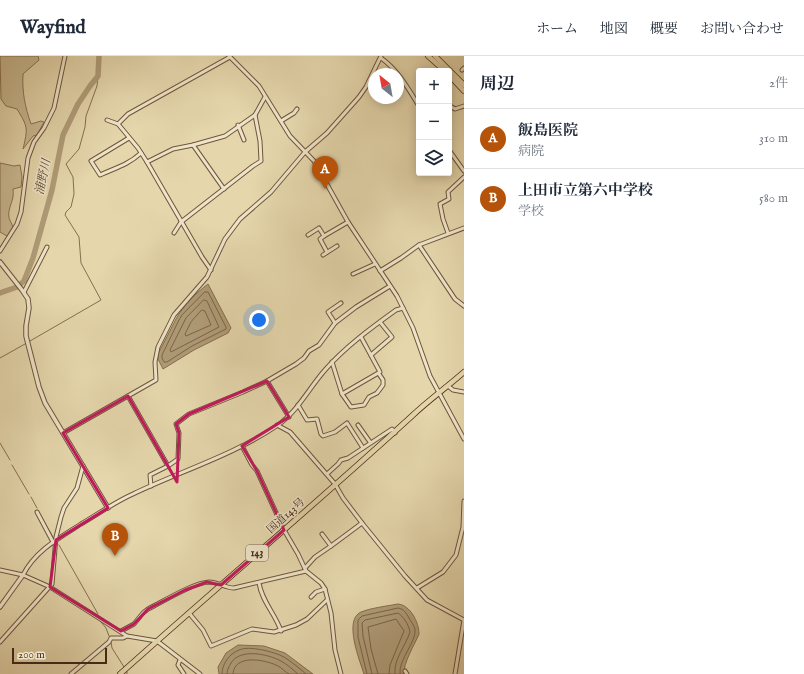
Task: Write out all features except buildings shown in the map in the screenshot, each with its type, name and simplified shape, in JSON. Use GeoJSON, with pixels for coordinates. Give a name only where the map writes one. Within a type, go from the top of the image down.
{"type":"FeatureCollection","features":[{"type":"Feature","properties":{"kind":"highway"},"geometry":{"type":"LineString","coordinates":[[428,56],[442,68]]}},
{"type":"Feature","properties":{"kind":"highway"},"geometry":{"type":"LineString","coordinates":[[435,56],[464,85]]}},
{"type":"Feature","properties":{"kind":"highway"},"geometry":{"type":"LineString","coordinates":[[452,78],[464,90]]}},
{"type":"Feature","properties":{"kind":"highway","name":"国道143号"},"geometry":{"type":"LineString","coordinates":[[120,674],[395,433],[414,414],[464,372]]}},
{"type":"Feature","properties":{"kind":"street"},"geometry":{"type":"LineString","coordinates":[[0,250],[17,224],[21,212],[28,158],[34,142],[44,128],[54,108],[65,56]]}},
{"type":"Feature","properties":{"kind":"street"},"geometry":{"type":"LineString","coordinates":[[118,124],[128,114],[230,56],[259,86],[290,136],[314,162],[348,222],[390,286],[413,328],[430,376],[464,439]]}},
{"type":"Feature","properties":{"kind":"street"},"geometry":{"type":"LineString","coordinates":[[63,433],[156,380],[156,354],[174,315],[199,287],[211,270],[220,248],[232,229],[240,219],[271,192],[305,152],[327,133],[359,97],[366,87],[381,57],[398,73],[418,104]]}},
{"type":"Feature","properties":{"kind":"street"},"geometry":{"type":"LineString","coordinates":[[147,162],[174,149],[193,146],[225,136],[238,125],[255,115],[265,97]]}},
{"type":"Feature","properties":{"kind":"street"},"geometry":{"type":"LineString","coordinates":[[452,107],[455,109],[464,106]]}},
{"type":"Feature","properties":{"kind":"street"},"geometry":{"type":"LineString","coordinates":[[281,121],[294,113],[297,109]]}},
{"type":"Feature","properties":{"kind":"street"},"geometry":{"type":"LineString","coordinates":[[174,233],[181,222],[252,166],[261,161],[260,141],[255,115]]}},
{"type":"Feature","properties":{"kind":"street"},"geometry":{"type":"LineString","coordinates":[[106,120],[118,124],[141,153],[211,270]]}},
{"type":"Feature","properties":{"kind":"street"},"geometry":{"type":"LineString","coordinates":[[238,125],[244,140]]}},
{"type":"Feature","properties":{"kind":"street"},"geometry":{"type":"LineString","coordinates":[[130,138],[91,161],[100,175],[122,166],[135,159],[141,153]]}},
{"type":"Feature","properties":{"kind":"street"},"geometry":{"type":"LineString","coordinates":[[193,146],[224,189]]}},
{"type":"Feature","properties":{"kind":"street"},"geometry":{"type":"LineString","coordinates":[[452,154],[464,171]]}},
{"type":"Feature","properties":{"kind":"street"},"geometry":{"type":"LineString","coordinates":[[448,233],[440,204],[450,199],[448,192],[464,177]]}},
{"type":"Feature","properties":{"kind":"street"},"geometry":{"type":"LineString","coordinates":[[327,252],[320,239],[348,222]]}},
{"type":"Feature","properties":{"kind":"street"},"geometry":{"type":"LineString","coordinates":[[308,235],[319,228],[324,236]]}},
{"type":"Feature","properties":{"kind":"street"},"geometry":{"type":"LineString","coordinates":[[380,271],[419,245],[464,228]]}},
{"type":"Feature","properties":{"kind":"street"},"geometry":{"type":"LineString","coordinates":[[419,245],[455,299],[464,306]]}},
{"type":"Feature","properties":{"kind":"street"},"geometry":{"type":"LineString","coordinates":[[323,255],[337,246]]}},
{"type":"Feature","properties":{"kind":"street"},"geometry":{"type":"LineString","coordinates":[[23,291],[47,247]]}},
{"type":"Feature","properties":{"kind":"street"},"geometry":{"type":"LineString","coordinates":[[0,262],[28,299],[29,306],[26,326],[27,341],[39,387],[50,412],[108,508]]}},
{"type":"Feature","properties":{"kind":"street"},"geometry":{"type":"LineString","coordinates":[[353,274],[375,264]]}},
{"type":"Feature","properties":{"kind":"street"},"geometry":{"type":"LineString","coordinates":[[151,486],[150,475],[168,466],[178,458],[179,433],[176,424],[189,414],[267,382],[304,358],[308,351],[318,345],[335,323],[356,307],[390,286]]}},
{"type":"Feature","properties":{"kind":"street"},"geometry":{"type":"LineString","coordinates":[[335,323],[328,312],[341,304]]}},
{"type":"Feature","properties":{"kind":"street"},"geometry":{"type":"LineString","coordinates":[[0,606],[33,561],[47,546],[132,494],[242,446],[289,417],[332,362],[360,336],[396,310],[403,308]]}},
{"type":"Feature","properties":{"kind":"street"},"geometry":{"type":"LineString","coordinates":[[371,355],[392,337],[380,322]]}},
{"type":"Feature","properties":{"kind":"street"},"geometry":{"type":"LineString","coordinates":[[332,362],[342,394],[351,407],[364,405],[368,397],[377,393],[383,385],[383,380],[360,336]]}},
{"type":"Feature","properties":{"kind":"street"},"geometry":{"type":"LineString","coordinates":[[342,394],[379,374]]}},
{"type":"Feature","properties":{"kind":"street"},"geometry":{"type":"LineString","coordinates":[[267,382],[289,417]]}},
{"type":"Feature","properties":{"kind":"street"},"geometry":{"type":"LineString","coordinates":[[448,386],[453,390],[464,392]]}},
{"type":"Feature","properties":{"kind":"street"},"geometry":{"type":"LineString","coordinates":[[128,396],[168,466]]}},
{"type":"Feature","properties":{"kind":"street"},"geometry":{"type":"LineString","coordinates":[[298,405],[307,420],[317,419],[321,434],[323,436],[334,432],[347,423],[363,448]]}},
{"type":"Feature","properties":{"kind":"street"},"geometry":{"type":"LineString","coordinates":[[277,425],[290,432],[327,474],[343,498],[397,568],[427,600],[464,619],[455,674]]}},
{"type":"Feature","properties":{"kind":"street"},"geometry":{"type":"LineString","coordinates":[[358,425],[370,442]]}},
{"type":"Feature","properties":{"kind":"street"},"geometry":{"type":"LineString","coordinates":[[327,474],[341,460],[348,458],[370,442],[392,429],[395,433]]}},
{"type":"Feature","properties":{"kind":"street"},"geometry":{"type":"LineString","coordinates":[[242,446],[257,472],[284,530],[298,554],[305,570],[321,583],[325,589],[332,613],[335,650],[341,674]]}},
{"type":"Feature","properties":{"kind":"street"},"geometry":{"type":"LineString","coordinates":[[0,642],[52,584],[54,541],[62,513],[77,488],[83,466]]}},
{"type":"Feature","properties":{"kind":"street"},"geometry":{"type":"LineString","coordinates":[[417,588],[443,572],[456,555],[463,527],[464,501]]}},
{"type":"Feature","properties":{"kind":"street"},"geometry":{"type":"LineString","coordinates":[[37,512],[54,541]]}},
{"type":"Feature","properties":{"kind":"street"},"geometry":{"type":"LineString","coordinates":[[121,631],[134,624],[148,609],[185,590],[207,582],[234,588],[259,583],[305,570],[315,557],[362,523]]}},
{"type":"Feature","properties":{"kind":"street"},"geometry":{"type":"LineString","coordinates":[[322,534],[331,546]]}},
{"type":"Feature","properties":{"kind":"street"},"geometry":{"type":"LineString","coordinates":[[0,570],[23,575],[50,587],[127,636]]}},
{"type":"Feature","properties":{"kind":"street"},"geometry":{"type":"LineString","coordinates":[[259,583],[260,593],[277,620],[281,631]]}},
{"type":"Feature","properties":{"kind":"street"},"geometry":{"type":"LineString","coordinates":[[311,597],[316,592],[325,589]]}},
{"type":"Feature","properties":{"kind":"street"},"geometry":{"type":"LineString","coordinates":[[190,613],[204,630],[211,646],[252,629],[274,632],[281,631],[296,625],[307,618],[328,600]]}},
{"type":"Feature","properties":{"kind":"street"},"geometry":{"type":"LineString","coordinates":[[71,674],[109,642],[111,638],[123,638],[127,636],[157,641],[200,674]]}},
{"type":"Feature","properties":{"kind":"street"},"geometry":{"type":"LineString","coordinates":[[180,660],[178,665],[184,674]]}},
{"type":"Feature","properties":{"kind":"highlighted area"},"geometry":{"type":"Polygon","coordinates":[[[267,381],[289,417],[242,446],[257,471],[284,530],[221,585],[207,582],[185,590],[148,609],[134,624],[121,631],[50,587],[56,540],[108,508],[63,433],[128,396],[177,482],[179,433],[176,424],[189,414],[267,381]]]}},
{"type":"Feature","properties":{"kind":"shaded area"},"geometry":{"type":"Polygon","coordinates":[[[0,56],[38,56],[39,60],[23,74],[23,87],[31,124],[41,121],[44,122],[37,135],[33,136],[23,149],[26,136],[25,124],[17,109],[6,106],[1,99],[0,56]]]}},
{"type":"Feature","properties":{"kind":"shaded area"},"geometry":{"type":"Polygon","coordinates":[[[0,163],[14,166],[20,165],[22,177],[21,187],[13,189],[9,218],[13,227],[7,236],[0,232],[0,163]]]}},
{"type":"Feature","properties":{"kind":"water"},"geometry":{"type":"Polygon","coordinates":[[[208,284],[231,328],[228,333],[194,350],[163,369],[158,359],[158,354],[176,319],[190,300],[208,284]]]}},
{"type":"Feature","properties":{"kind":"water"},"geometry":{"type":"Polygon","coordinates":[[[398,604],[406,607],[410,611],[416,619],[419,629],[419,634],[407,659],[404,674],[364,674],[354,641],[353,623],[356,616],[361,612],[398,604]]]}},
{"type":"Feature","properties":{"kind":"water"},"geometry":{"type":"Polygon","coordinates":[[[238,645],[264,646],[285,653],[313,674],[219,674],[218,667],[226,653],[238,645]]]}},
{"type":"Feature","properties":{"kind":"waterway","name":"浦野川"},"geometry":{"type":"LineString","coordinates":[[0,293],[17,287],[24,281],[33,258],[52,190],[63,135],[78,104],[98,76],[99,56]]}},
{"type":"Feature","properties":{"kind":"waterway"},"geometry":{"type":"LineString","coordinates":[[30,341],[101,300],[81,263],[79,237],[65,215],[71,207],[74,194],[73,177],[66,164],[79,149],[85,127],[86,116],[97,86],[98,76]]}},
{"type":"Feature","properties":{"kind":"waterway"},"geometry":{"type":"LineString","coordinates":[[0,358],[25,344]]}},
{"type":"Feature","properties":{"kind":"waterway"},"geometry":{"type":"LineString","coordinates":[[0,443],[10,460]]}},
{"type":"Feature","properties":{"kind":"waterway"},"geometry":{"type":"LineString","coordinates":[[12,465],[29,494]]}},
{"type":"Feature","properties":{"kind":"waterway"},"geometry":{"type":"LineString","coordinates":[[31,497],[37,508]]}},
{"type":"Feature","properties":{"kind":"waterway"},"geometry":{"type":"LineString","coordinates":[[38,511],[54,539]]}},
{"type":"Feature","properties":{"kind":"waterway"},"geometry":{"type":"LineString","coordinates":[[59,545],[98,614]]}},
{"type":"Feature","properties":{"kind":"waterway"},"geometry":{"type":"LineString","coordinates":[[101,622],[106,628],[109,636]]}},
{"type":"Feature","properties":{"kind":"waterway"},"geometry":{"type":"LineString","coordinates":[[111,642],[112,648],[124,667]]}},
{"type":"Feature","properties":{"kind":"place","name":"飯島医院"},"geometry":{"type":"Point","coordinates":[325,189]}},
{"type":"Feature","properties":{"kind":"place","name":"上田市立第六中学校"},"geometry":{"type":"Point","coordinates":[115,556]}}]}
